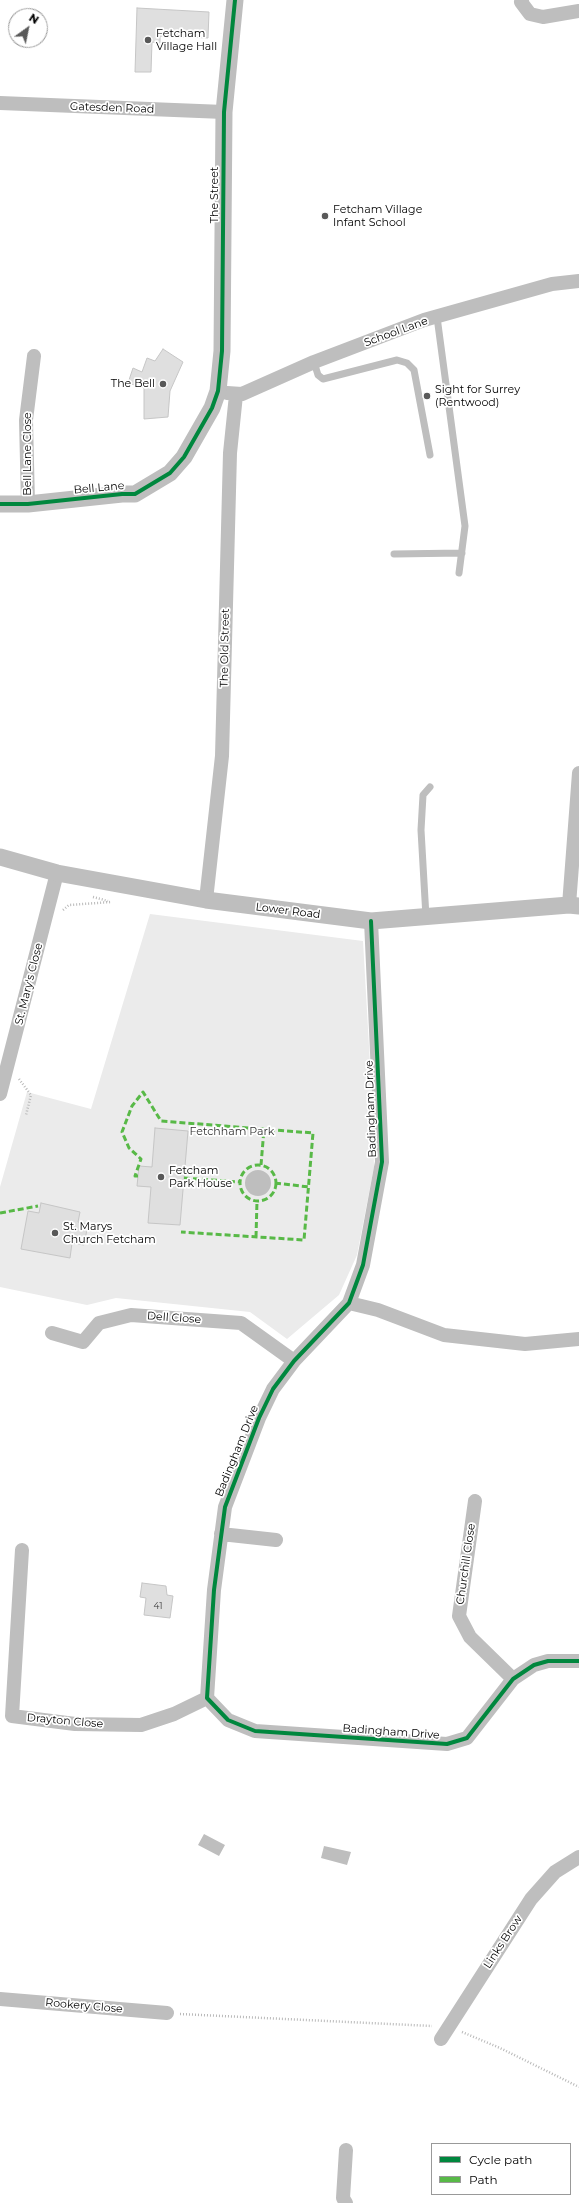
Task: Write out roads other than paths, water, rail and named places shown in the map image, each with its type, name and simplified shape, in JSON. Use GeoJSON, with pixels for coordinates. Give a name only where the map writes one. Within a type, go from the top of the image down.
{"type":"FeatureCollection","features":[{"type":"Feature","properties":{"kind":"street","name":"The Street"},"geometry":{"type":"LineString","coordinates":[[218,391],[222,351],[224,112],[235,0]]}},
{"type":"Feature","properties":{"kind":"street"},"geometry":{"type":"LineString","coordinates":[[522,0],[521,2],[530,14],[543,17],[579,11]]}},
{"type":"Feature","properties":{"kind":"street","name":"Gatesden Road"},"geometry":{"type":"LineString","coordinates":[[0,103],[224,112]]}},
{"type":"Feature","properties":{"kind":"street","name":"School Lane"},"geometry":{"type":"LineString","coordinates":[[236,395],[260,387],[314,362],[437,317],[552,284],[579,281]]}},
{"type":"Feature","properties":{"kind":"street","name":"Bell Lane Close"},"geometry":{"type":"LineString","coordinates":[[28,504],[26,420],[34,356]]}},
{"type":"Feature","properties":{"kind":"street"},"geometry":{"type":"LineString","coordinates":[[218,391],[236,395]]}},
{"type":"Feature","properties":{"kind":"street","name":"Bell Lane"},"geometry":{"type":"LineString","coordinates":[[0,504],[28,504],[134,494],[152,485],[170,473],[184,457],[202,427],[218,391]]}},
{"type":"Feature","properties":{"kind":"street","name":"The Old Street"},"geometry":{"type":"LineString","coordinates":[[206,900],[222,756],[230,453],[236,395]]}},
{"type":"Feature","properties":{"kind":"street"},"geometry":{"type":"LineString","coordinates":[[574,905],[579,773]]}},
{"type":"Feature","properties":{"kind":"street","name":"Lower Road"},"geometry":{"type":"LineString","coordinates":[[0,857],[58,873],[206,900],[371,921],[574,905]]}},
{"type":"Feature","properties":{"kind":"street","name":"St. Mary's Close"},"geometry":{"type":"LineString","coordinates":[[0,1094],[58,873]]}},
{"type":"Feature","properties":{"kind":"street","name":"Badingham Drive"},"geometry":{"type":"LineString","coordinates":[[371,921],[382,1162],[363,1265],[349,1302],[294,1361],[273,1389],[259,1418],[225,1507],[209,1649],[207,1698],[228,1720],[255,1731],[447,1744],[467,1738],[513,1679],[534,1665],[548,1661],[579,1661]]}},
{"type":"Feature","properties":{"kind":"street"},"geometry":{"type":"LineString","coordinates":[[349,1302],[378,1310],[444,1335],[525,1344],[579,1339]]}},
{"type":"Feature","properties":{"kind":"street","name":"Dell Close"},"geometry":{"type":"LineString","coordinates":[[52,1333],[83,1342],[99,1323],[131,1314],[241,1323],[294,1361]]}},
{"type":"Feature","properties":{"kind":"street","name":"Churchill Close"},"geometry":{"type":"LineString","coordinates":[[474,1501],[459,1616],[470,1637],[513,1679]]}},
{"type":"Feature","properties":{"kind":"street"},"geometry":{"type":"LineString","coordinates":[[221,1534],[276,1540]]}},
{"type":"Feature","properties":{"kind":"street","name":"Drayton Close"},"geometry":{"type":"LineString","coordinates":[[22,1550],[12,1716],[75,1724],[141,1725],[174,1714],[207,1698]]}},
{"type":"Feature","properties":{"kind":"street","name":"Links Brow"},"geometry":{"type":"LineString","coordinates":[[441,2040],[531,1899],[555,1872],[579,1857]]}},
{"type":"Feature","properties":{"kind":"street","name":"Rookery Close"},"geometry":{"type":"LineString","coordinates":[[0,1999],[167,2013]]}},
{"type":"Feature","properties":{"kind":"street"},"geometry":{"type":"LineString","coordinates":[[346,2150],[344,2198],[346,2203]]}},
{"type":"Feature","properties":{"kind":"lane"},"geometry":{"type":"LineString","coordinates":[[437,317],[465,526],[459,573]]}},
{"type":"Feature","properties":{"kind":"lane"},"geometry":{"type":"LineString","coordinates":[[314,362],[318,375],[323,379],[397,360],[407,363],[414,370],[430,455]]}},
{"type":"Feature","properties":{"kind":"lane"},"geometry":{"type":"LineString","coordinates":[[394,554],[462,553]]}},
{"type":"Feature","properties":{"kind":"lane"},"geometry":{"type":"LineString","coordinates":[[426,917],[421,830],[423,795],[430,787]]}},
{"type":"Feature","properties":{"kind":"place","name":"Fetcham Village Hall"},"geometry":{"type":"Point","coordinates":[148,40]}},
{"type":"Feature","properties":{"kind":"place","name":"Fetcham Village Infant School"},"geometry":{"type":"Point","coordinates":[325,216]}},
{"type":"Feature","properties":{"kind":"place","name":"The Bell"},"geometry":{"type":"Point","coordinates":[163,384]}},
{"type":"Feature","properties":{"kind":"place","name":"Sight for Surrey (Rentwood)"},"geometry":{"type":"Point","coordinates":[427,396]}},
{"type":"Feature","properties":{"kind":"place","name":"Fetcham Park House"},"geometry":{"type":"Point","coordinates":[161,1177]}},
{"type":"Feature","properties":{"kind":"place","name":"St. Marys Church Fetcham"},"geometry":{"type":"Point","coordinates":[55,1233]}},
{"type":"Feature","properties":{"kind":"park label","name":"Fetchham Park"},"geometry":{"type":"Point","coordinates":[232,1132]}}]}
